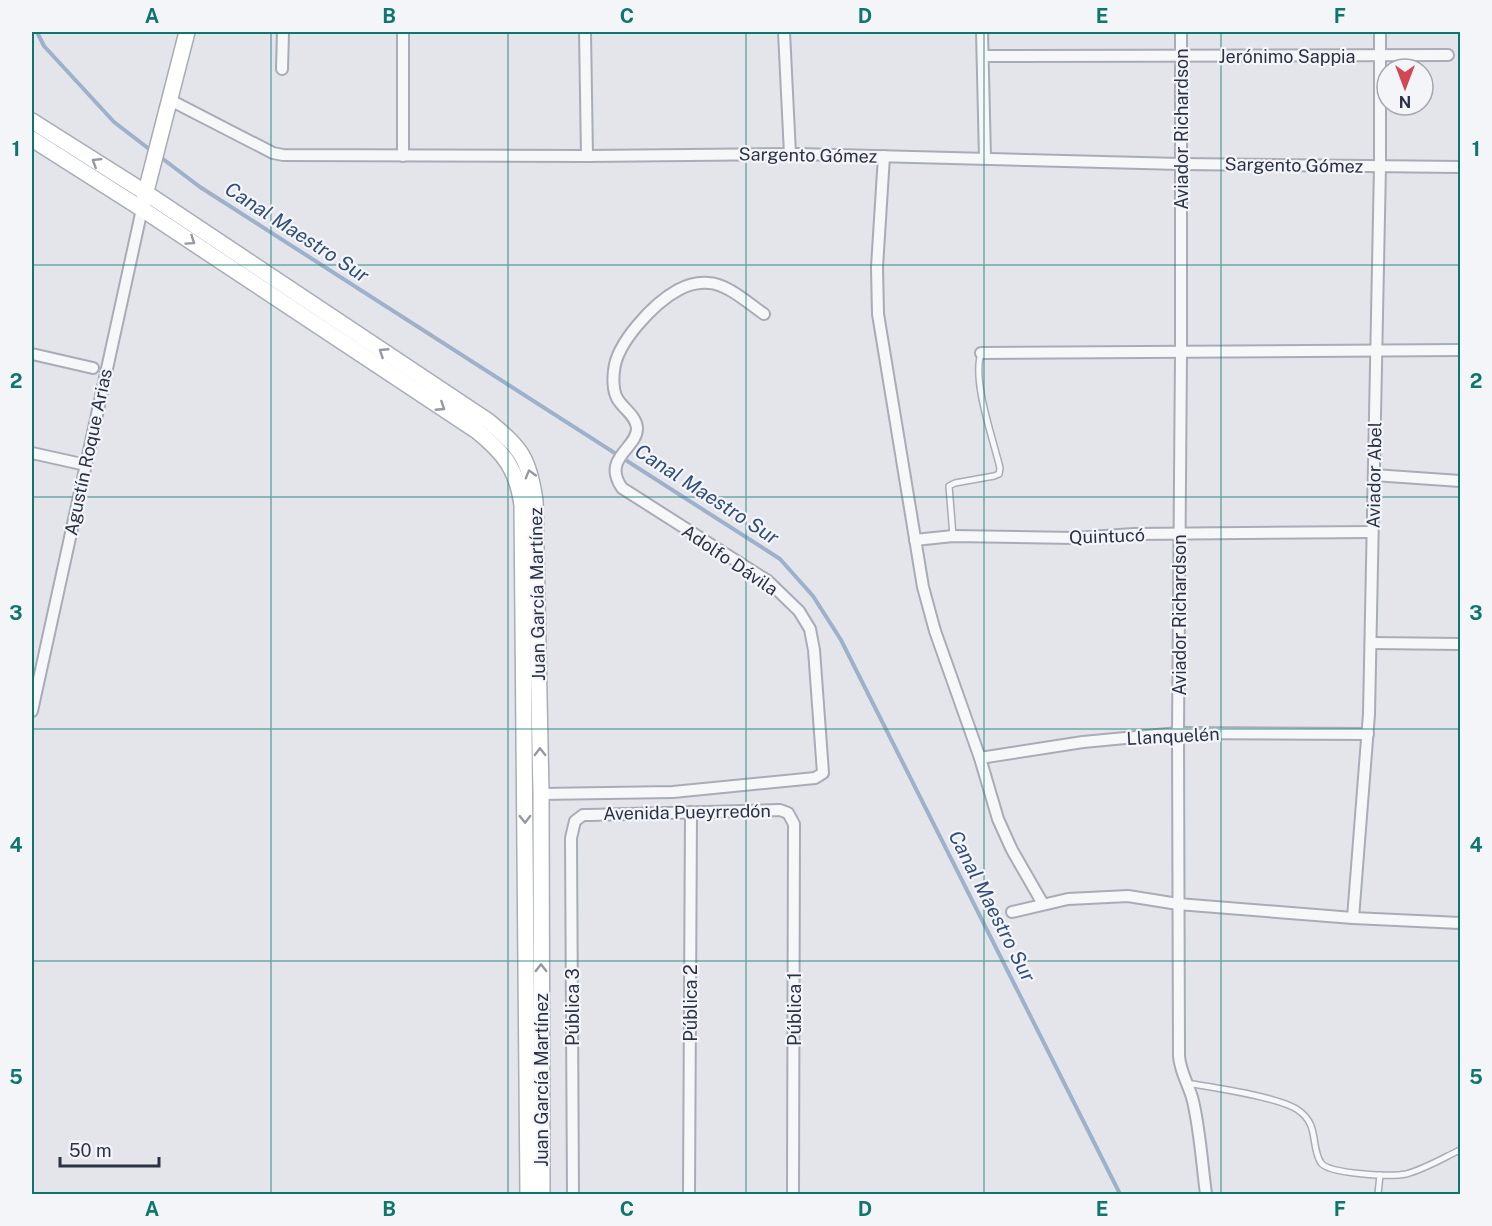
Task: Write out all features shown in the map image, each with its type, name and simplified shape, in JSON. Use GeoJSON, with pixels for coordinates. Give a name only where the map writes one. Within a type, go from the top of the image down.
{"type":"FeatureCollection","features":[{"type":"Feature","properties":{"kind":"main road","name":"Agustín Roque Arias"},"geometry":{"type":"LineString","coordinates":[[142,209],[187,32]]}},
{"type":"Feature","properties":{"kind":"main road","name":"Juan García Martínez"},"geometry":{"type":"LineString","coordinates":[[32,121],[146,193],[488,421],[509,438],[524,457],[532,479],[535,501],[541,794],[542,1194]]}},
{"type":"Feature","properties":{"kind":"main road","name":"Juan García Martínez"},"geometry":{"type":"LineString","coordinates":[[32,139],[142,209],[477,431],[504,456],[517,481],[522,505],[528,1194]]}},
{"type":"Feature","properties":{"kind":"street"},"geometry":{"type":"LineString","coordinates":[[282,69],[283,32]]}},
{"type":"Feature","properties":{"kind":"street"},"geometry":{"type":"LineString","coordinates":[[402,32],[403,156]]}},
{"type":"Feature","properties":{"kind":"street"},"geometry":{"type":"LineString","coordinates":[[585,32],[587,156]]}},
{"type":"Feature","properties":{"kind":"street"},"geometry":{"type":"LineString","coordinates":[[784,32],[790,154]]}},
{"type":"Feature","properties":{"kind":"street"},"geometry":{"type":"LineString","coordinates":[[982,32],[985,158]]}},
{"type":"Feature","properties":{"kind":"street","name":"Aviador Richardson"},"geometry":{"type":"LineString","coordinates":[[1181,32],[1179,1056],[1195,1112],[1206,1194]]}},
{"type":"Feature","properties":{"kind":"street","name":"Aviador Abel"},"geometry":{"type":"LineString","coordinates":[[1353,918],[1368,734],[1371,643],[1380,166],[1380,32]]}},
{"type":"Feature","properties":{"kind":"street","name":"Jerónimo Sappia"},"geometry":{"type":"LineString","coordinates":[[983,56],[1448,55]]}},
{"type":"Feature","properties":{"kind":"street","name":"Sargento Gómez"},"geometry":{"type":"LineString","coordinates":[[170,100],[273,153],[284,155],[790,154],[1180,164],[1461,167]]}},
{"type":"Feature","properties":{"kind":"street"},"geometry":{"type":"LineString","coordinates":[[884,156],[877,267],[878,314],[923,587],[935,631],[1005,836],[1043,904]]}},
{"type":"Feature","properties":{"kind":"street","name":"Agustín Roque Arias"},"geometry":{"type":"LineString","coordinates":[[32,711],[36,670],[86,465],[142,209]]}},
{"type":"Feature","properties":{"kind":"street","name":"Adolfo Dávila"},"geometry":{"type":"LineString","coordinates":[[541,794],[673,792],[814,778],[824,773],[814,650],[810,629],[799,611],[768,581],[622,488],[616,479],[615,470],[618,462],[636,434],[637,426],[617,398],[614,371],[617,355],[649,313],[677,290],[693,284],[711,283],[724,287],[764,314]]}},
{"type":"Feature","properties":{"kind":"street"},"geometry":{"type":"LineString","coordinates":[[981,353],[1461,350]]}},
{"type":"Feature","properties":{"kind":"street"},"geometry":{"type":"LineString","coordinates":[[32,354],[93,368]]}},
{"type":"Feature","properties":{"kind":"street"},"geometry":{"type":"LineString","coordinates":[[32,453],[86,465]]}},
{"type":"Feature","properties":{"kind":"street"},"geometry":{"type":"LineString","coordinates":[[1374,475],[1461,481]]}},
{"type":"Feature","properties":{"kind":"street","name":"Quintucó"},"geometry":{"type":"LineString","coordinates":[[915,540],[953,536],[1074,538],[1134,534],[1372,532]]}},
{"type":"Feature","properties":{"kind":"street"},"geometry":{"type":"LineString","coordinates":[[1371,643],[1461,644]]}},
{"type":"Feature","properties":{"kind":"street","name":"Llanquelén"},"geometry":{"type":"LineString","coordinates":[[980,758],[1083,742],[1178,733],[1368,734]]}},
{"type":"Feature","properties":{"kind":"street","name":"Avenida Pueyrredón"},"geometry":{"type":"LineString","coordinates":[[575,821],[589,814],[780,810],[788,813],[794,824]]}},
{"type":"Feature","properties":{"kind":"street","name":"Pública 2"},"geometry":{"type":"LineString","coordinates":[[689,1194],[691,812]]}},
{"type":"Feature","properties":{"kind":"street","name":"Pública 3"},"geometry":{"type":"LineString","coordinates":[[573,1194],[571,838],[575,821]]}},
{"type":"Feature","properties":{"kind":"street","name":"Pública 1"},"geometry":{"type":"LineString","coordinates":[[793,1194],[794,824]]}},
{"type":"Feature","properties":{"kind":"street"},"geometry":{"type":"LineString","coordinates":[[1012,912],[1068,899],[1128,896],[1178,904],[1353,918],[1461,923]]}},
{"type":"Feature","properties":{"kind":"lane"},"geometry":{"type":"LineString","coordinates":[[953,536],[949,486],[994,476],[999,474],[1000,468],[980,385],[978,361],[981,353]]}},
{"type":"Feature","properties":{"kind":"lane"},"geometry":{"type":"LineString","coordinates":[[1186,1083],[1274,1101],[1295,1108],[1306,1117],[1311,1126],[1321,1162],[1327,1168],[1380,1175],[1405,1175],[1461,1150]]}},
{"type":"Feature","properties":{"kind":"lane"},"geometry":{"type":"LineString","coordinates":[[1378,1194],[1380,1175]]}},
{"type":"Feature","properties":{"kind":"waterway","name":"Canal Maestro Sur"},"geometry":{"type":"LineString","coordinates":[[37,32],[44,46],[114,122],[153,152]]}},
{"type":"Feature","properties":{"kind":"waterway","name":"Canal Maestro Sur"},"geometry":{"type":"LineString","coordinates":[[159,156],[200,187],[780,559],[813,596],[841,640],[1120,1194]]}}]}
